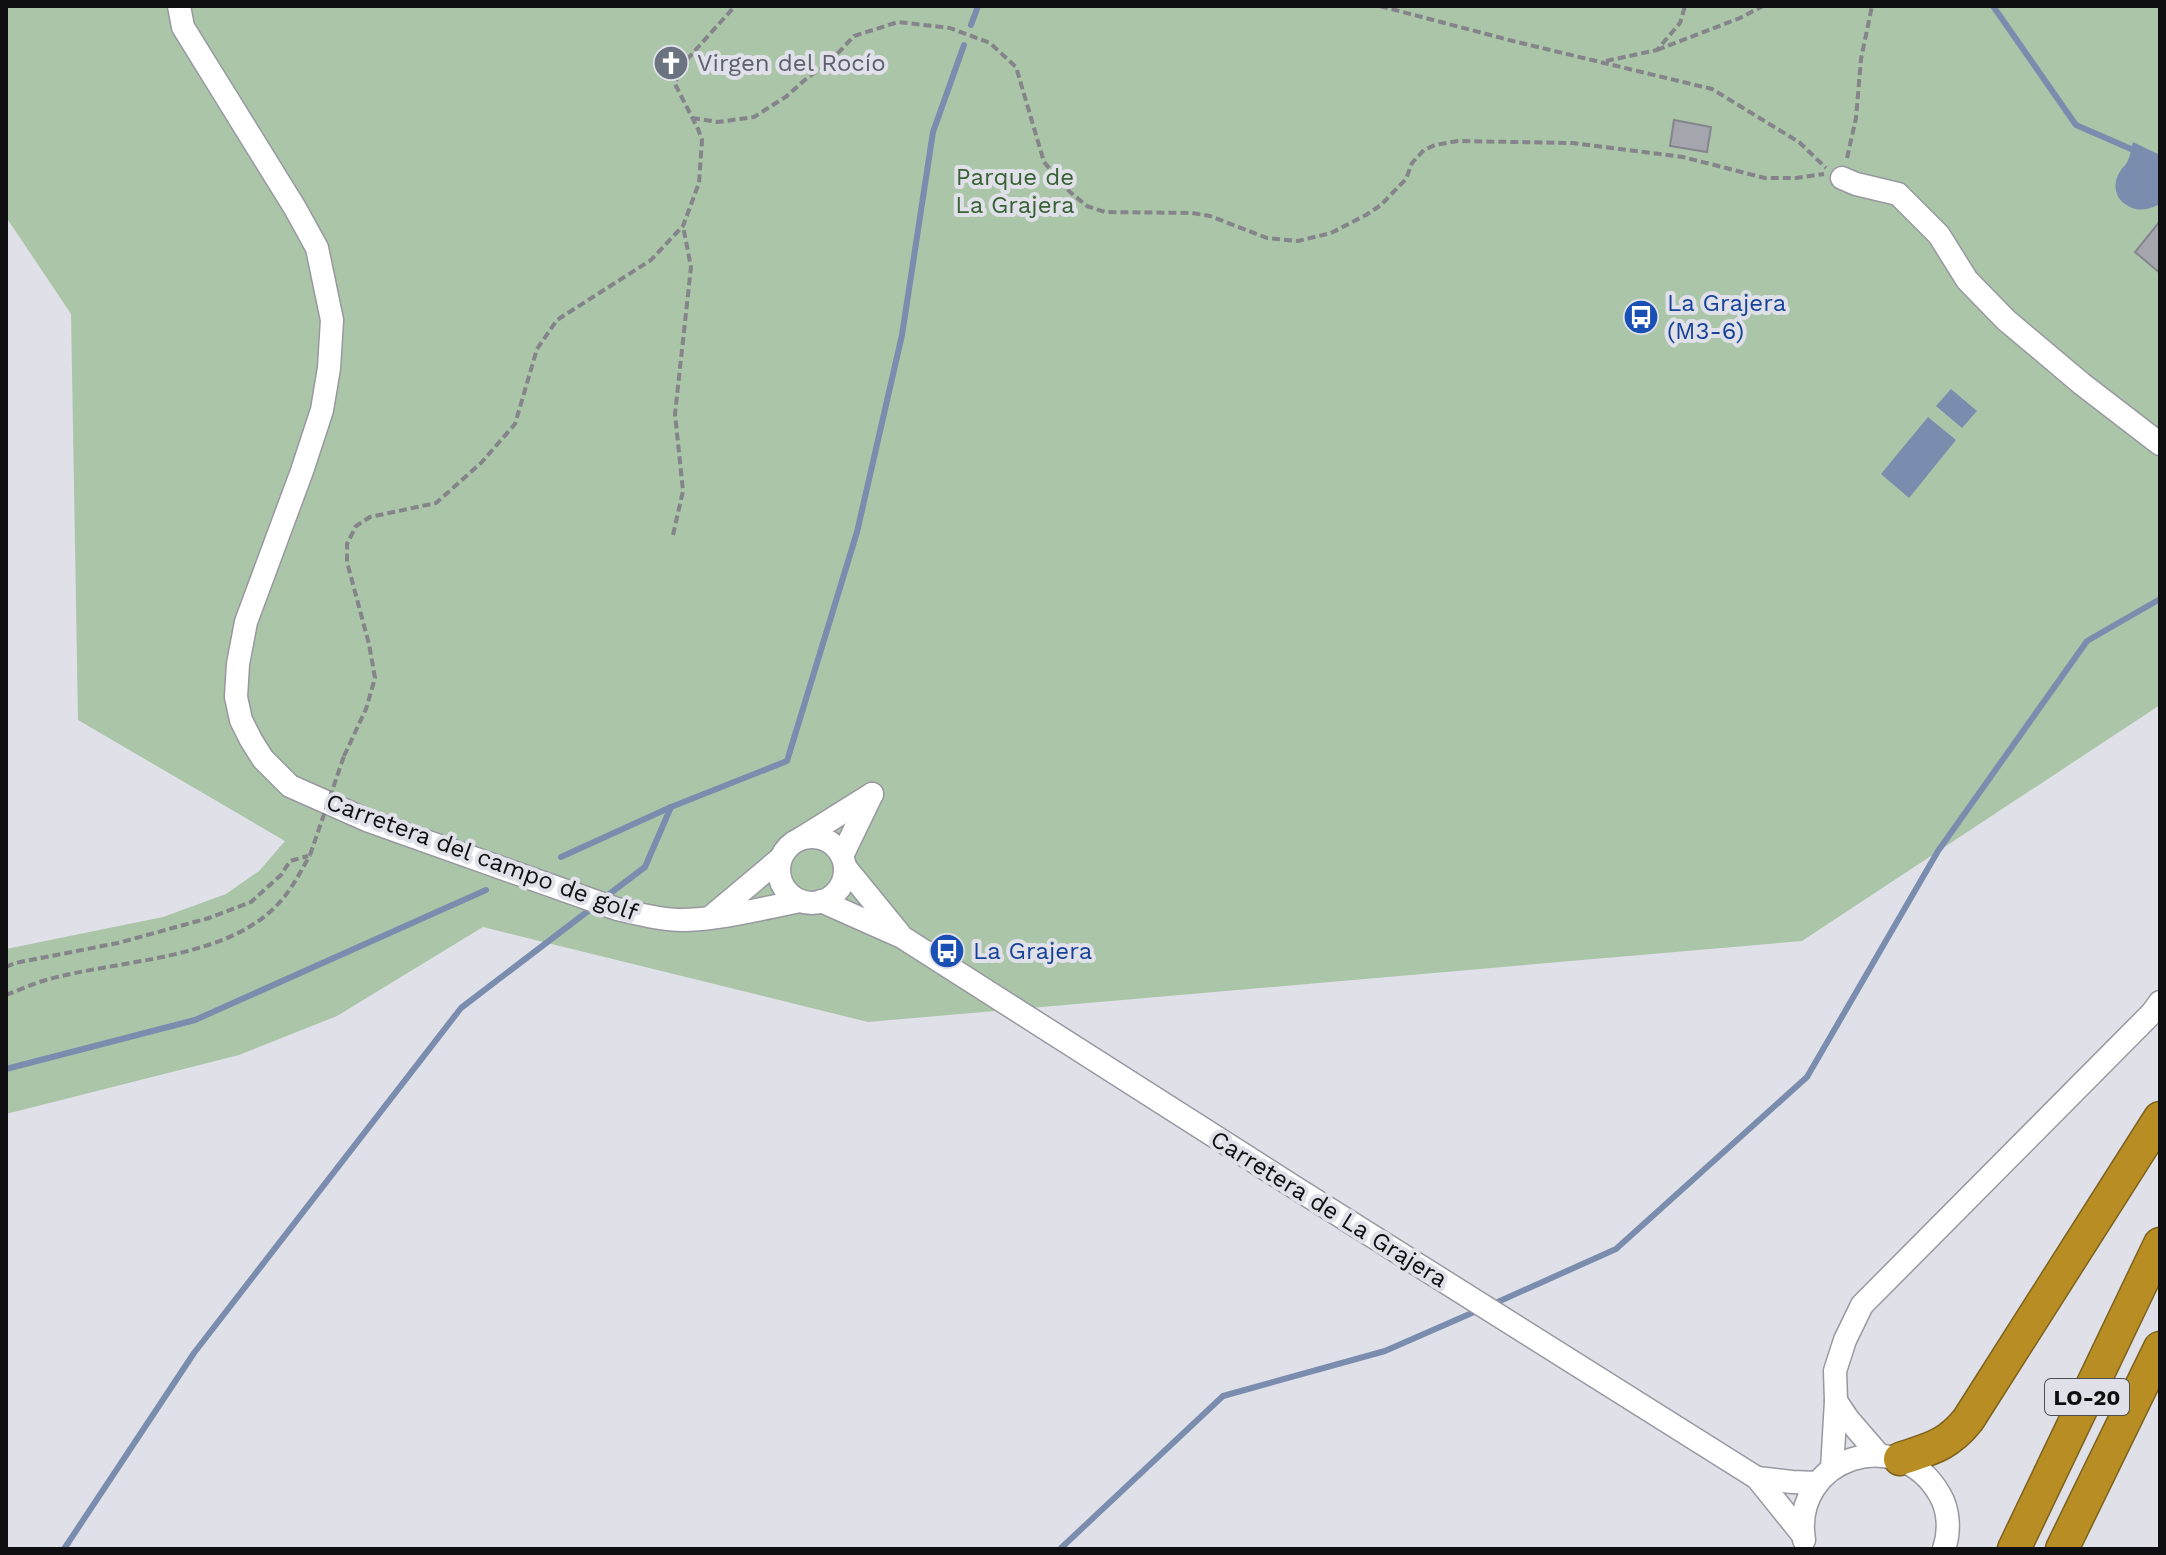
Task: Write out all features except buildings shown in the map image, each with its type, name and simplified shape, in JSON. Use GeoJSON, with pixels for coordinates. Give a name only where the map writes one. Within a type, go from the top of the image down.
{"type":"FeatureCollection","features":[{"type":"Feature","properties":{"kind":"highway"},"geometry":{"type":"LineString","coordinates":[[1890,1457],[1944,1444],[1968,1420],[2160,1118]]}},
{"type":"Feature","properties":{"kind":"highway","name":"LO-20"},"geometry":{"type":"LineString","coordinates":[[2014,1549],[2160,1244]]}},
{"type":"Feature","properties":{"kind":"highway","name":"LO-20"},"geometry":{"type":"LineString","coordinates":[[2062,1549],[2160,1348]]}},
{"type":"Feature","properties":{"kind":"street","name":"Carretera del campo de golf"},"geometry":{"type":"LineString","coordinates":[[179,6],[183,27],[317,248],[332,320],[322,410],[246,622],[238,664],[236,697],[241,720],[263,759],[290,786],[369,821],[617,909],[654,918],[684,920],[811,901]]}},
{"type":"Feature","properties":{"kind":"street"},"geometry":{"type":"LineString","coordinates":[[1836,175],[1856,184],[1898,194],[1939,235],[1967,280],[2006,320],[2160,444]]}},
{"type":"Feature","properties":{"kind":"street"},"geometry":{"type":"LineString","coordinates":[[711,917],[800,839],[872,794],[844,861],[844,878],[832,897],[811,901],[792,896],[780,879],[781,858]]}},
{"type":"Feature","properties":{"kind":"street"},"geometry":{"type":"LineString","coordinates":[[800,839],[816,837],[826,840],[836,847],[844,861]]}},
{"type":"Feature","properties":{"kind":"street","name":"Carretera de La Grajera"},"geometry":{"type":"LineString","coordinates":[[844,861],[902,937]]}},
{"type":"Feature","properties":{"kind":"street","name":"Carretera de La Grajera"},"geometry":{"type":"LineString","coordinates":[[811,901],[902,937],[1757,1478],[1804,1542]]}},
{"type":"Feature","properties":{"kind":"street"},"geometry":{"type":"LineString","coordinates":[[1825,1476],[1836,1401],[1835,1371],[1845,1340],[1862,1305],[2160,1002]]}},
{"type":"Feature","properties":{"kind":"street"},"geometry":{"type":"LineString","coordinates":[[1836,1401],[1848,1419],[1890,1457],[1918,1469],[1933,1483],[1943,1501],[1948,1522],[1947,1547]]}},
{"type":"Feature","properties":{"kind":"street"},"geometry":{"type":"LineString","coordinates":[[1804,1542],[1803,1517],[1808,1499],[1825,1476],[1847,1460],[1863,1456],[1890,1457]]}},
{"type":"Feature","properties":{"kind":"street","name":"Carretera de La Grajera"},"geometry":{"type":"LineString","coordinates":[[1757,1478],[1792,1482],[1825,1476]]}},
{"type":"Feature","properties":{"kind":"path"},"geometry":{"type":"LineString","coordinates":[[6,995],[45,980],[192,950],[255,924],[284,898],[310,855],[375,678],[347,562],[347,544],[356,526],[370,517],[436,503],[481,463],[515,424],[537,349],[557,320],[651,260],[683,226],[699,183],[702,140],[675,84],[682,65],[735,6]]}},
{"type":"Feature","properties":{"kind":"path"},"geometry":{"type":"LineString","coordinates":[[1380,6],[1712,89],[1799,142],[1836,175]]}},
{"type":"Feature","properties":{"kind":"path"},"geometry":{"type":"LineString","coordinates":[[1657,50],[1680,23],[1685,6]]}},
{"type":"Feature","properties":{"kind":"path"},"geometry":{"type":"LineString","coordinates":[[1604,62],[1657,50],[1763,6]]}},
{"type":"Feature","properties":{"kind":"path"},"geometry":{"type":"LineString","coordinates":[[1836,175],[1856,118],[1861,59],[1872,6]]}},
{"type":"Feature","properties":{"kind":"path"},"geometry":{"type":"LineString","coordinates":[[692,118],[718,122],[754,117],[826,66],[854,36],[898,22],[950,28],[990,43],[1016,67],[1044,162],[1087,206],[1105,212],[1192,213],[1210,216],[1267,238],[1298,241],[1331,233],[1366,215],[1381,205],[1406,179],[1412,163],[1424,150],[1458,141],[1573,143],[1625,149],[1683,157],[1765,178],[1836,175]]}},
{"type":"Feature","properties":{"kind":"path"},"geometry":{"type":"LineString","coordinates":[[673,535],[683,491],[675,414],[691,267],[683,226]]}},
{"type":"Feature","properties":{"kind":"path"},"geometry":{"type":"LineString","coordinates":[[6,967],[118,943],[209,918],[251,902],[281,875],[290,861],[310,855]]}},
{"type":"Feature","properties":{"kind":"green space","name":"Parque de La Grajera"},"geometry":{"type":"Polygon","coordinates":[[[6,6],[2160,6],[2160,705],[1802,941],[868,1022],[483,927],[337,1016],[239,1055],[6,1114],[6,949],[163,917],[226,894],[259,871],[285,841],[78,720],[71,314],[6,217],[6,6]]]}},
{"type":"Feature","properties":{"kind":"water"},"geometry":{"type":"Polygon","coordinates":[[[2133,142],[2160,155],[2160,204],[2145,209],[2134,209],[2125,204],[2115,186],[2133,142]]]}},
{"type":"Feature","properties":{"kind":"water"},"geometry":{"type":"Polygon","coordinates":[[[1951,389],[1977,411],[1962,428],[1936,406],[1951,389]]]}},
{"type":"Feature","properties":{"kind":"water"},"geometry":{"type":"Polygon","coordinates":[[[1928,417],[1956,440],[1909,498],[1881,474],[1928,417]]]}},
{"type":"Feature","properties":{"kind":"waterway"},"geometry":{"type":"LineString","coordinates":[[971,25],[978,6]]}},
{"type":"Feature","properties":{"kind":"waterway"},"geometry":{"type":"LineString","coordinates":[[1993,6],[2076,125],[2138,152]]}},
{"type":"Feature","properties":{"kind":"waterway"},"geometry":{"type":"LineString","coordinates":[[561,857],[671,807],[787,761],[857,532],[902,335],[933,132],[964,45]]}},
{"type":"Feature","properties":{"kind":"waterway"},"geometry":{"type":"LineString","coordinates":[[1491,1305],[1616,1249],[1807,1077],[1938,851],[2087,641],[2160,599]]}},
{"type":"Feature","properties":{"kind":"waterway"},"geometry":{"type":"LineString","coordinates":[[604,898],[645,867],[671,807]]}},
{"type":"Feature","properties":{"kind":"waterway"},"geometry":{"type":"LineString","coordinates":[[6,1069],[195,1020],[486,890]]}},
{"type":"Feature","properties":{"kind":"waterway"},"geometry":{"type":"LineString","coordinates":[[64,1549],[194,1353],[461,1008],[592,908]]}},
{"type":"Feature","properties":{"kind":"waterway"},"geometry":{"type":"LineString","coordinates":[[1060,1549],[1223,1396],[1385,1351],[1481,1309]]}},
{"type":"Feature","properties":{"kind":"place","name":"Virgen del Rocío"},"geometry":{"type":"Point","coordinates":[671,63]}},
{"type":"Feature","properties":{"kind":"place","name":"La Grajera (M3-6)"},"geometry":{"type":"Point","coordinates":[1641,317]}},
{"type":"Feature","properties":{"kind":"place","name":"La Grajera"},"geometry":{"type":"Point","coordinates":[947,951]}}]}
